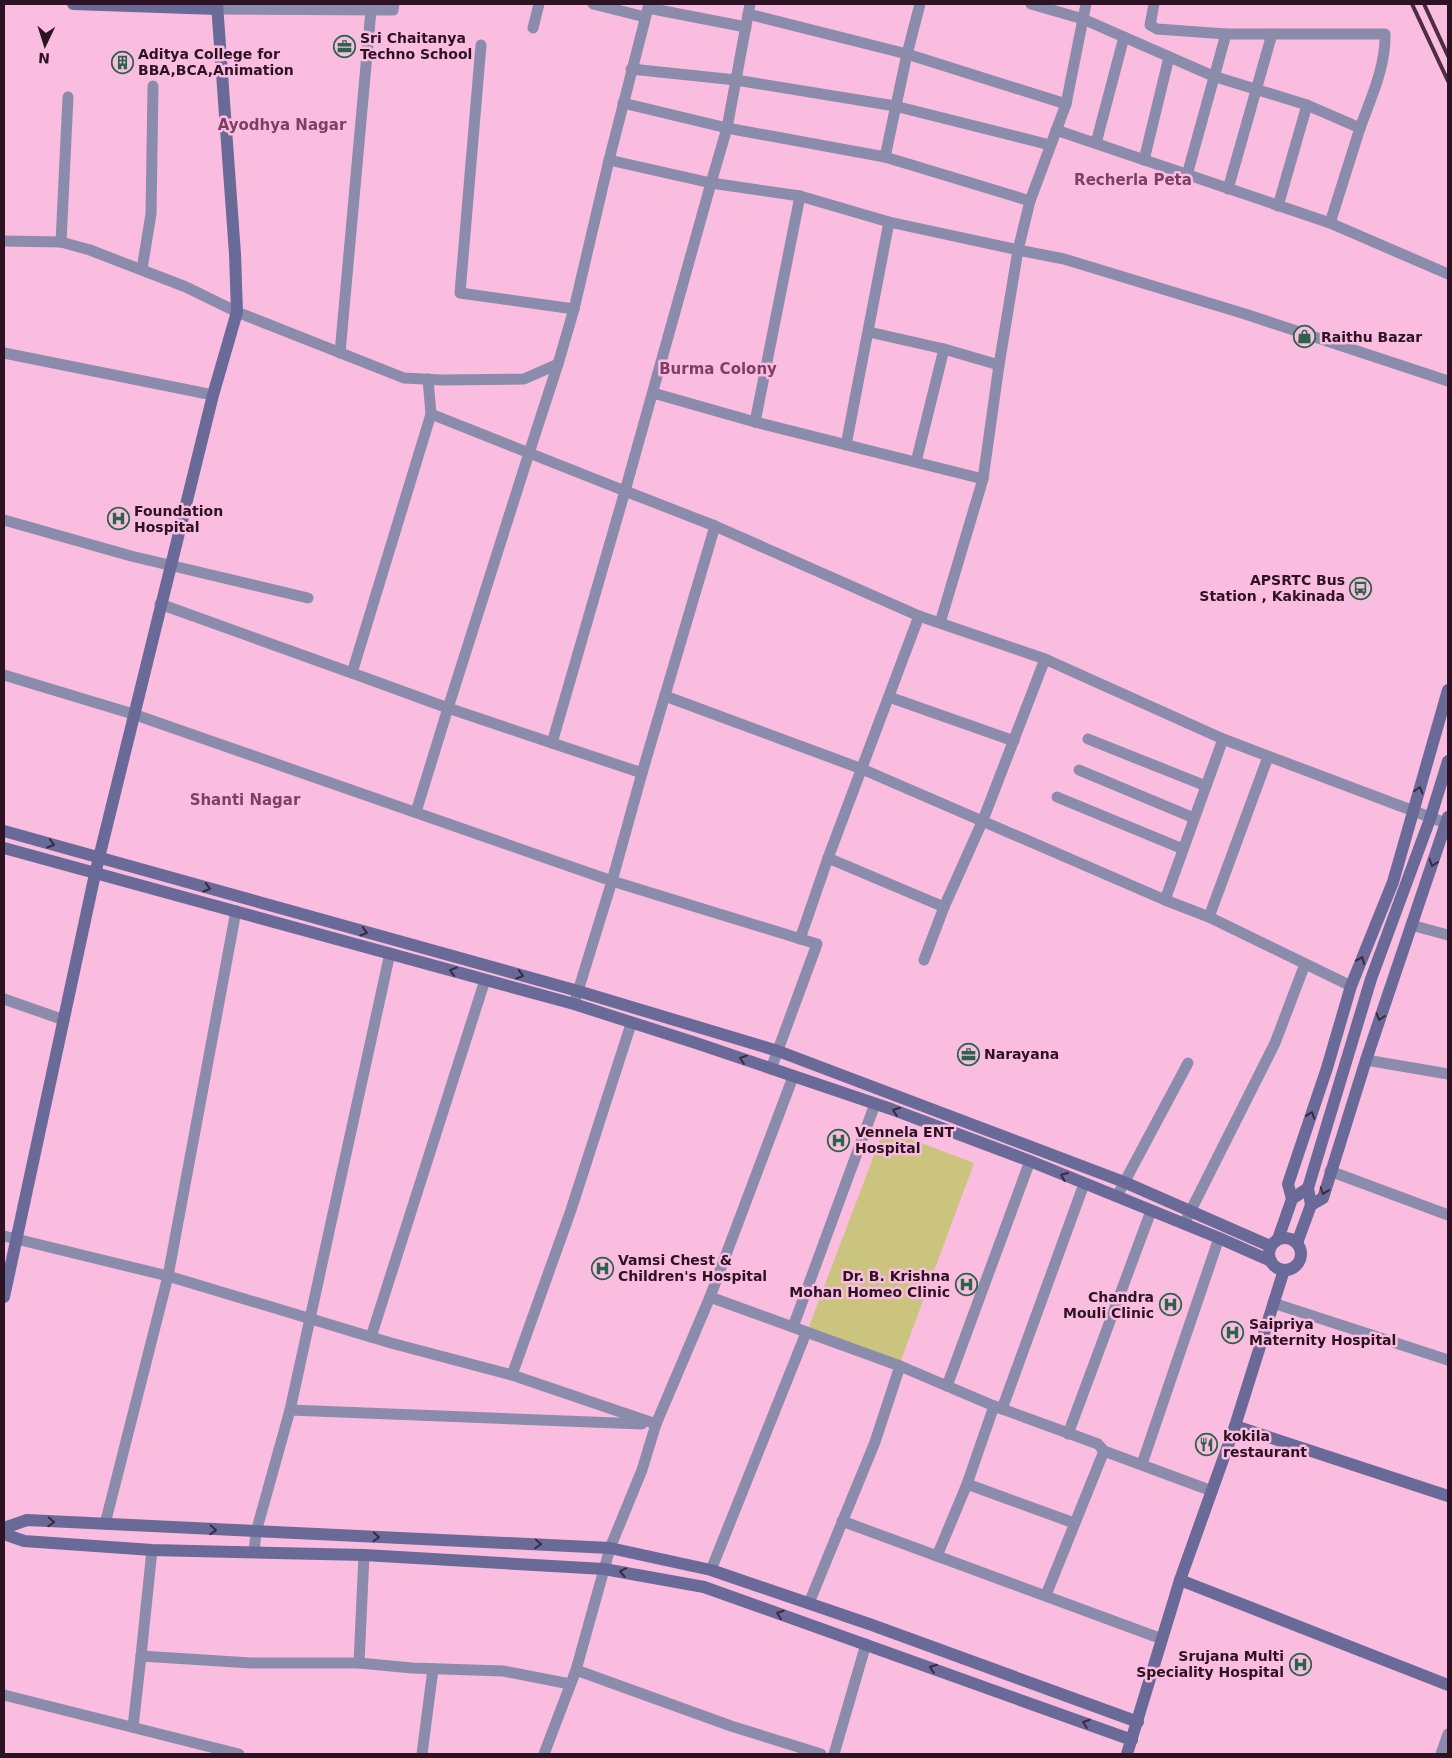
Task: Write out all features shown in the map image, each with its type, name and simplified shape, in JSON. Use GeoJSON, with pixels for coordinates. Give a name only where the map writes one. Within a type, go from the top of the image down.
{"type":"FeatureCollection","features":[{"type":"Feature","properties":{"kind":"street"},"geometry":{"type":"LineString","coordinates":[[73,4],[371,10],[393,10],[394,4]]}},
{"type":"Feature","properties":{"kind":"street"},"geometry":{"type":"LineString","coordinates":[[533,28],[539,4]]}},
{"type":"Feature","properties":{"kind":"street"},"geometry":{"type":"LineString","coordinates":[[594,4],[647,10],[746,27]]}},
{"type":"Feature","properties":{"kind":"street"},"geometry":{"type":"LineString","coordinates":[[884,157],[920,4]]}},
{"type":"Feature","properties":{"kind":"street"},"geometry":{"type":"LineString","coordinates":[[1031,4],[1083,19],[1213,76],[1307,104],[1360,128]]}},
{"type":"Feature","properties":{"kind":"street"},"geometry":{"type":"LineString","coordinates":[[940,623],[983,479],[999,364],[1018,250],[1030,201],[1066,104],[1086,4]]}},
{"type":"Feature","properties":{"kind":"street"},"geometry":{"type":"LineString","coordinates":[[1154,4],[1150,25],[1157,29],[1226,34],[1385,34],[1385,46],[1378,76],[1330,223]]}},
{"type":"Feature","properties":{"kind":"street"},"geometry":{"type":"LineString","coordinates":[[4,1297],[18,1240],[95,874],[212,395],[237,312],[235,254],[217,6]]}},
{"type":"Feature","properties":{"kind":"street"},"geometry":{"type":"LineString","coordinates":[[552,743],[625,491],[726,128],[749,9],[908,54],[1066,104]]}},
{"type":"Feature","properties":{"kind":"street"},"geometry":{"type":"LineString","coordinates":[[340,353],[371,10]]}},
{"type":"Feature","properties":{"kind":"street"},"geometry":{"type":"LineString","coordinates":[[416,812],[558,364],[574,308],[631,69],[647,10]]}},
{"type":"Feature","properties":{"kind":"street"},"geometry":{"type":"LineString","coordinates":[[1187,175],[1226,34]]}},
{"type":"Feature","properties":{"kind":"street"},"geometry":{"type":"LineString","coordinates":[[1228,189],[1272,34]]}},
{"type":"Feature","properties":{"kind":"street"},"geometry":{"type":"LineString","coordinates":[[1096,144],[1124,37]]}},
{"type":"Feature","properties":{"kind":"street"},"geometry":{"type":"LineString","coordinates":[[481,45],[460,293],[574,308]]}},
{"type":"Feature","properties":{"kind":"street"},"geometry":{"type":"LineString","coordinates":[[1144,160],[1169,57]]}},
{"type":"Feature","properties":{"kind":"street"},"geometry":{"type":"LineString","coordinates":[[631,69],[736,80],[895,106],[1050,145]]}},
{"type":"Feature","properties":{"kind":"street"},"geometry":{"type":"LineString","coordinates":[[142,269],[151,214],[153,86]]}},
{"type":"Feature","properties":{"kind":"street"},"geometry":{"type":"LineString","coordinates":[[61,242],[68,97]]}},
{"type":"Feature","properties":{"kind":"street"},"geometry":{"type":"LineString","coordinates":[[623,103],[726,128],[884,157],[1030,201]]}},
{"type":"Feature","properties":{"kind":"street"},"geometry":{"type":"LineString","coordinates":[[1278,206],[1307,104]]}},
{"type":"Feature","properties":{"kind":"street"},"geometry":{"type":"LineString","coordinates":[[1056,130],[1330,223],[1448,274]]}},
{"type":"Feature","properties":{"kind":"street"},"geometry":{"type":"LineString","coordinates":[[609,160],[711,182],[800,196],[889,222],[1064,259],[1245,314],[1448,381]]}},
{"type":"Feature","properties":{"kind":"street"},"geometry":{"type":"LineString","coordinates":[[755,422],[800,196]]}},
{"type":"Feature","properties":{"kind":"street"},"geometry":{"type":"LineString","coordinates":[[846,445],[889,222]]}},
{"type":"Feature","properties":{"kind":"street"},"geometry":{"type":"LineString","coordinates":[[4,241],[61,242],[90,250],[142,269],[237,312],[404,378],[524,379],[558,364]]}},
{"type":"Feature","properties":{"kind":"street"},"geometry":{"type":"LineString","coordinates":[[869,332],[999,364]]}},
{"type":"Feature","properties":{"kind":"street"},"geometry":{"type":"LineString","coordinates":[[916,462],[944,349]]}},
{"type":"Feature","properties":{"kind":"street"},"geometry":{"type":"LineString","coordinates":[[4,353],[212,395]]}},
{"type":"Feature","properties":{"kind":"street"},"geometry":{"type":"LineString","coordinates":[[352,673],[431,414],[428,379]]}},
{"type":"Feature","properties":{"kind":"street"},"geometry":{"type":"LineString","coordinates":[[652,393],[755,422],[983,479]]}},
{"type":"Feature","properties":{"kind":"street"},"geometry":{"type":"LineString","coordinates":[[431,414],[715,526],[919,616],[1045,658],[1268,757],[1413,811],[1448,821],[1366,1060],[1323,1198],[1311,1204]]}},
{"type":"Feature","properties":{"kind":"street"},"geometry":{"type":"LineString","coordinates":[[4,520],[170,566],[308,598]]}},
{"type":"Feature","properties":{"kind":"street"},"geometry":{"type":"LineString","coordinates":[[574,1004],[715,526]]}},
{"type":"Feature","properties":{"kind":"street"},"geometry":{"type":"LineString","coordinates":[[160,604],[448,708],[642,773]]}},
{"type":"Feature","properties":{"kind":"street"},"geometry":{"type":"LineString","coordinates":[[800,939],[828,858],[919,616]]}},
{"type":"Feature","properties":{"kind":"street"},"geometry":{"type":"LineString","coordinates":[[924,960],[944,908],[983,820],[1045,658]]}},
{"type":"Feature","properties":{"kind":"street"},"geometry":{"type":"LineString","coordinates":[[4,675],[134,714],[612,880],[818,944],[771,1068]]}},
{"type":"Feature","properties":{"kind":"street"},"geometry":{"type":"LineString","coordinates":[[1292,1199],[1288,1184],[1327,1068],[1350,986],[1393,882],[1448,690]]}},
{"type":"Feature","properties":{"kind":"street"},"geometry":{"type":"LineString","coordinates":[[665,696],[862,769],[983,820],[1210,918],[1350,986]]}},
{"type":"Feature","properties":{"kind":"street"},"geometry":{"type":"LineString","coordinates":[[889,697],[1014,740]]}},
{"type":"Feature","properties":{"kind":"street"},"geometry":{"type":"LineString","coordinates":[[1165,900],[1223,738]]}},
{"type":"Feature","properties":{"kind":"street"},"geometry":{"type":"LineString","coordinates":[[1088,739],[1206,786]]}},
{"type":"Feature","properties":{"kind":"street"},"geometry":{"type":"LineString","coordinates":[[1210,918],[1268,757]]}},
{"type":"Feature","properties":{"kind":"street"},"geometry":{"type":"LineString","coordinates":[[1297,1243],[1311,1204],[1308,1188],[1371,979],[1427,828],[1448,761]]}},
{"type":"Feature","properties":{"kind":"street"},"geometry":{"type":"LineString","coordinates":[[1079,770],[1194,818]]}},
{"type":"Feature","properties":{"kind":"street"},"geometry":{"type":"LineString","coordinates":[[1057,797],[1183,849]]}},
{"type":"Feature","properties":{"kind":"street"},"geometry":{"type":"LineString","coordinates":[[4,831],[578,991],[778,1051],[1124,1182],[1190,1212],[1274,1243],[1288,1238],[1297,1243],[1301,1252],[1298,1262],[1290,1269],[1284,1270],[1219,1238],[1030,1161],[875,1104],[696,1042],[631,1024],[574,1004],[4,848]]}},
{"type":"Feature","properties":{"kind":"street"},"geometry":{"type":"LineString","coordinates":[[828,858],[944,908]]}},
{"type":"Feature","properties":{"kind":"street"},"geometry":{"type":"LineString","coordinates":[[105,1524],[168,1276],[236,911]]}},
{"type":"Feature","properties":{"kind":"street"},"geometry":{"type":"LineString","coordinates":[[1411,925],[1448,935]]}},
{"type":"Feature","properties":{"kind":"street"},"geometry":{"type":"LineString","coordinates":[[254,1552],[256,1532],[290,1410],[308,1318],[390,953]]}},
{"type":"Feature","properties":{"kind":"street"},"geometry":{"type":"LineString","coordinates":[[1184,1224],[1275,1043],[1305,964]]}},
{"type":"Feature","properties":{"kind":"street"},"geometry":{"type":"LineString","coordinates":[[371,1337],[485,980]]}},
{"type":"Feature","properties":{"kind":"street"},"geometry":{"type":"LineString","coordinates":[[4,999],[64,1020]]}},
{"type":"Feature","properties":{"kind":"street"},"geometry":{"type":"LineString","coordinates":[[512,1375],[570,1210],[631,1024]]}},
{"type":"Feature","properties":{"kind":"street"},"geometry":{"type":"LineString","coordinates":[[1366,1060],[1448,1074]]}},
{"type":"Feature","properties":{"kind":"street"},"geometry":{"type":"LineString","coordinates":[[1117,1196],[1188,1063]]}},
{"type":"Feature","properties":{"kind":"street"},"geometry":{"type":"LineString","coordinates":[[544,1754],[576,1670],[610,1548],[642,1470],[656,1424],[710,1296],[793,1076]]}},
{"type":"Feature","properties":{"kind":"street"},"geometry":{"type":"LineString","coordinates":[[793,1327],[875,1104]]}},
{"type":"Feature","properties":{"kind":"street"},"geometry":{"type":"LineString","coordinates":[[947,1386],[1030,1161]]}},
{"type":"Feature","properties":{"kind":"street"},"geometry":{"type":"LineString","coordinates":[[1330,1172],[1448,1215]]}},
{"type":"Feature","properties":{"kind":"street"},"geometry":{"type":"LineString","coordinates":[[937,1556],[998,1407],[1084,1184]]}},
{"type":"Feature","properties":{"kind":"street"},"geometry":{"type":"LineString","coordinates":[[1271,1262],[1274,1243],[1292,1199],[1308,1188]]}},
{"type":"Feature","properties":{"kind":"street"},"geometry":{"type":"LineString","coordinates":[[1068,1434],[1151,1211]]}},
{"type":"Feature","properties":{"kind":"street"},"geometry":{"type":"LineString","coordinates":[[4,1236],[168,1276],[371,1337],[512,1375],[656,1424]]}},
{"type":"Feature","properties":{"kind":"street"},"geometry":{"type":"LineString","coordinates":[[1142,1464],[1219,1238]]}},
{"type":"Feature","properties":{"kind":"street"},"geometry":{"type":"LineString","coordinates":[[1127,1754],[1180,1580],[1235,1426],[1284,1270]]}},
{"type":"Feature","properties":{"kind":"street"},"geometry":{"type":"LineString","coordinates":[[710,1296],[806,1333],[900,1366],[998,1407],[1098,1444],[1104,1451],[1212,1491]]}},
{"type":"Feature","properties":{"kind":"street"},"geometry":{"type":"LineString","coordinates":[[1274,1303],[1448,1360]]}},
{"type":"Feature","properties":{"kind":"street"},"geometry":{"type":"LineString","coordinates":[[711,1570],[806,1333]]}},
{"type":"Feature","properties":{"kind":"street"},"geometry":{"type":"LineString","coordinates":[[809,1603],[875,1442],[900,1366]]}},
{"type":"Feature","properties":{"kind":"street"},"geometry":{"type":"LineString","coordinates":[[290,1410],[656,1424]]}},
{"type":"Feature","properties":{"kind":"street"},"geometry":{"type":"LineString","coordinates":[[1235,1426],[1448,1496]]}},
{"type":"Feature","properties":{"kind":"street"},"geometry":{"type":"LineString","coordinates":[[1046,1595],[1104,1451]]}},
{"type":"Feature","properties":{"kind":"street"},"geometry":{"type":"LineString","coordinates":[[967,1484],[1074,1523]]}},
{"type":"Feature","properties":{"kind":"street"},"geometry":{"type":"LineString","coordinates":[[4,1528],[27,1520],[610,1548],[711,1570],[809,1603],[1138,1722]]}},
{"type":"Feature","properties":{"kind":"street"},"geometry":{"type":"LineString","coordinates":[[842,1521],[1162,1639]]}},
{"type":"Feature","properties":{"kind":"street"},"geometry":{"type":"LineString","coordinates":[[4,1534],[24,1541],[152,1550],[364,1555],[604,1569],[704,1587],[1132,1740]]}},
{"type":"Feature","properties":{"kind":"street"},"geometry":{"type":"LineString","coordinates":[[133,1728],[152,1550]]}},
{"type":"Feature","properties":{"kind":"street"},"geometry":{"type":"LineString","coordinates":[[359,1663],[364,1555]]}},
{"type":"Feature","properties":{"kind":"street"},"geometry":{"type":"LineString","coordinates":[[1180,1580],[1448,1686]]}},
{"type":"Feature","properties":{"kind":"street"},"geometry":{"type":"LineString","coordinates":[[834,1754],[866,1644]]}},
{"type":"Feature","properties":{"kind":"street"},"geometry":{"type":"LineString","coordinates":[[140,1656],[251,1663],[359,1663],[433,1669],[503,1671],[570,1684]]}},
{"type":"Feature","properties":{"kind":"street"},"geometry":{"type":"LineString","coordinates":[[422,1754],[433,1669]]}},
{"type":"Feature","properties":{"kind":"street"},"geometry":{"type":"LineString","coordinates":[[576,1670],[686,1711],[821,1754]]}},
{"type":"Feature","properties":{"kind":"street"},"geometry":{"type":"LineString","coordinates":[[4,1695],[239,1754]]}},
{"type":"Feature","properties":{"kind":"street"},"geometry":{"type":"LineString","coordinates":[[1441,1754],[1448,1734]]}},
{"type":"Feature","properties":{"kind":"shaded area"},"geometry":{"type":"Polygon","coordinates":[[[884,1129],[974,1163],[900,1363],[808,1329],[884,1129]]]}},
{"type":"Feature","properties":{"kind":"railway"},"geometry":{"type":"LineString","coordinates":[[1412,4],[1448,81]]}},
{"type":"Feature","properties":{"kind":"railway"},"geometry":{"type":"LineString","coordinates":[[1424,4],[1448,56]]}},
{"type":"Feature","properties":{"kind":"place","name":"Sri Chaitanya Techno School"},"geometry":{"type":"Point","coordinates":[344,46]}},
{"type":"Feature","properties":{"kind":"place","name":"Aditya College for BBA,BCA,Animation"},"geometry":{"type":"Point","coordinates":[122,62]}},
{"type":"Feature","properties":{"kind":"place","name":"Raithu Bazar"},"geometry":{"type":"Point","coordinates":[1305,337]}},
{"type":"Feature","properties":{"kind":"place","name":"Foundation Hospital"},"geometry":{"type":"Point","coordinates":[118,519]}},
{"type":"Feature","properties":{"kind":"place","name":"APSRTC Bus Station , Kakinada"},"geometry":{"type":"Point","coordinates":[1361,588]}},
{"type":"Feature","properties":{"kind":"place","name":"Narayana"},"geometry":{"type":"Point","coordinates":[968,1054]}},
{"type":"Feature","properties":{"kind":"place","name":"Vennela ENT Hospital"},"geometry":{"type":"Point","coordinates":[839,1140]}},
{"type":"Feature","properties":{"kind":"place","name":"Vamsi Chest & Children's Hospital"},"geometry":{"type":"Point","coordinates":[602,1268]}},
{"type":"Feature","properties":{"kind":"place","name":"Dr. B. Krishna Mohan Homeo Clinic"},"geometry":{"type":"Point","coordinates":[966,1284]}},
{"type":"Feature","properties":{"kind":"place","name":"Chandra Mouli Clinic"},"geometry":{"type":"Point","coordinates":[1170,1305]}},
{"type":"Feature","properties":{"kind":"place","name":"Saipriya Maternity Hospital"},"geometry":{"type":"Point","coordinates":[1233,1332]}},
{"type":"Feature","properties":{"kind":"place","name":"kokila restaurant"},"geometry":{"type":"Point","coordinates":[1207,1444]}},
{"type":"Feature","properties":{"kind":"place","name":"Srujana Multi Speciality Hospital"},"geometry":{"type":"Point","coordinates":[1300,1664]}},
{"type":"Feature","properties":{"kind":"district","name":"Ayodhya Nagar"},"geometry":{"type":"Point","coordinates":[282,125]}},
{"type":"Feature","properties":{"kind":"district","name":"Recherla Peta"},"geometry":{"type":"Point","coordinates":[1133,180]}},
{"type":"Feature","properties":{"kind":"district","name":"Burma Colony"},"geometry":{"type":"Point","coordinates":[718,369]}},
{"type":"Feature","properties":{"kind":"district","name":"Shanti Nagar"},"geometry":{"type":"Point","coordinates":[245,800]}}]}
